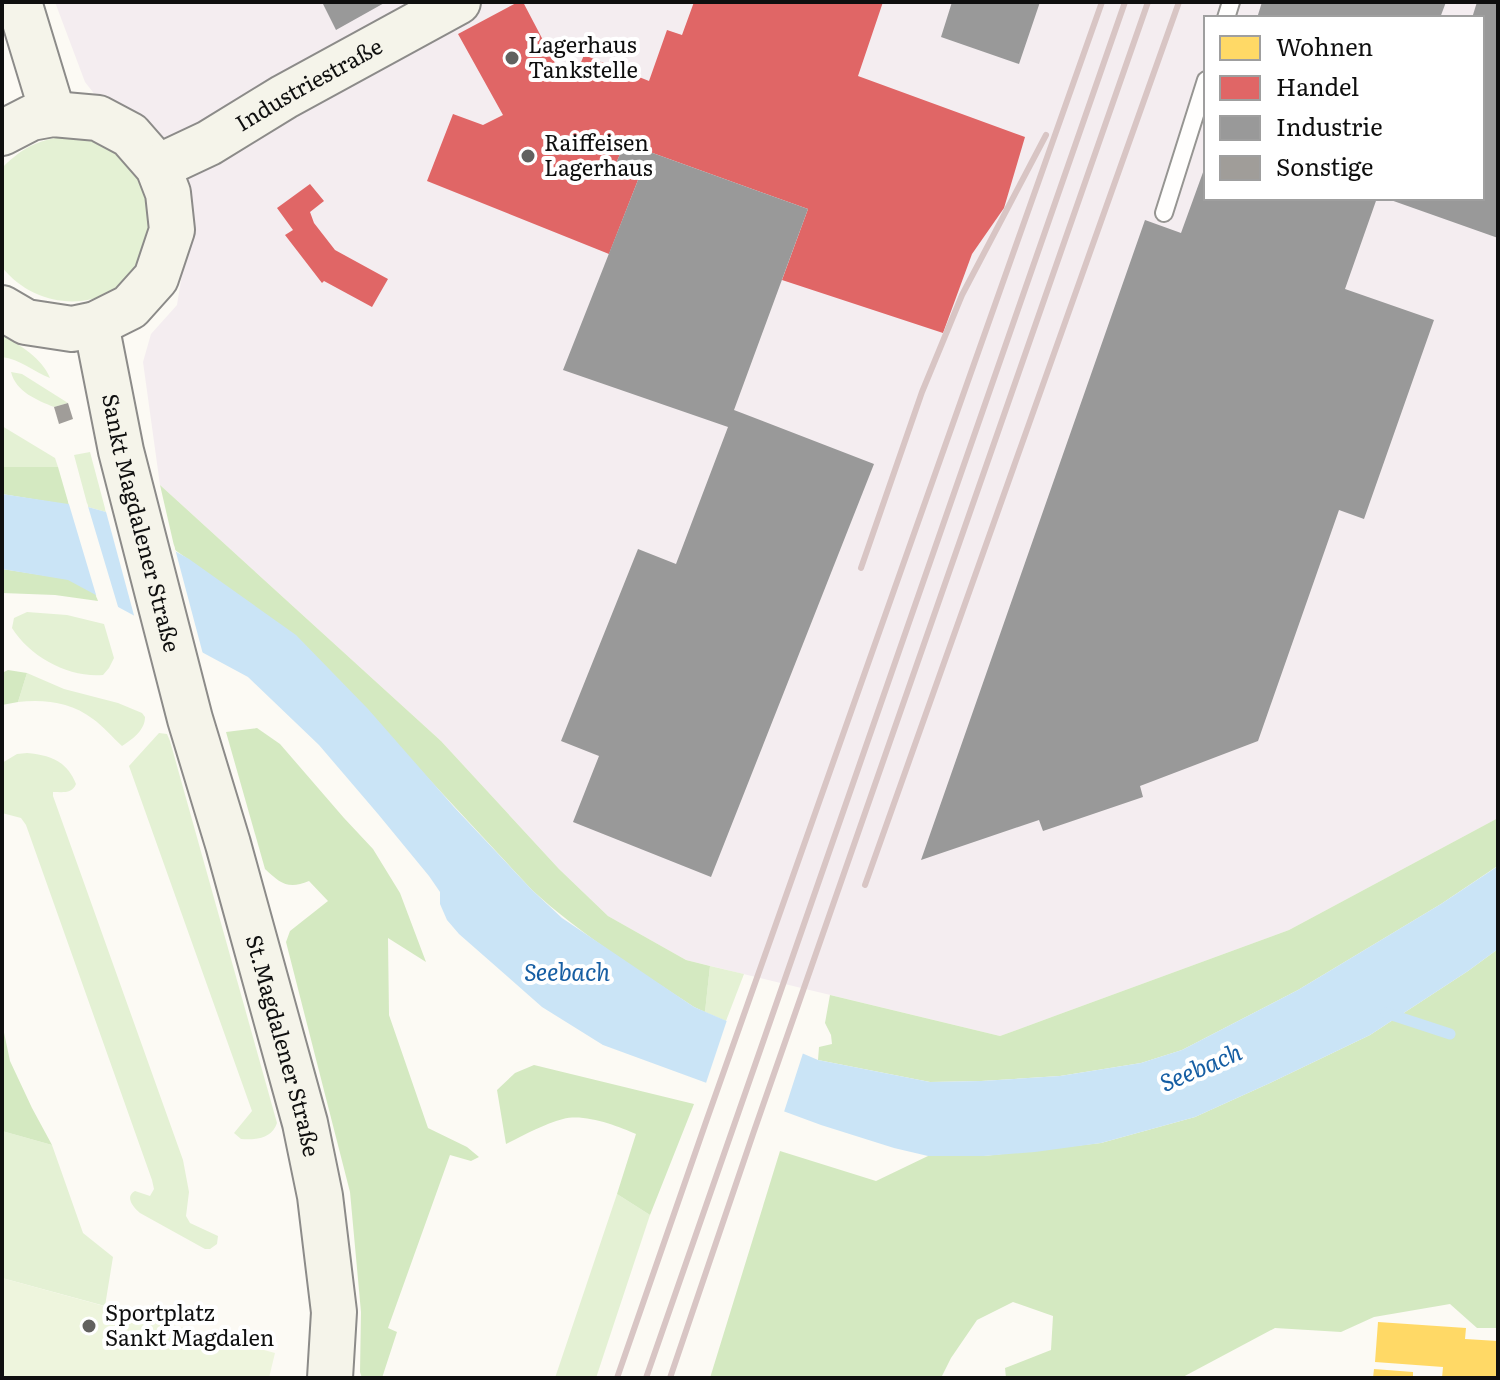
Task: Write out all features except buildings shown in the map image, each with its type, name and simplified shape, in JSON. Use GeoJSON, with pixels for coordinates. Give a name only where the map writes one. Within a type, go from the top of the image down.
{"type":"FeatureCollection","features":[{"type":"Feature","properties":{"kind":"street"},"geometry":{"type":"LineString","coordinates":[[19,2],[53,114]]}},
{"type":"Feature","properties":{"kind":"street","name":"Industriestraße"},"geometry":{"type":"LineString","coordinates":[[158,167],[209,143],[284,97],[458,2]]}},
{"type":"Feature","properties":{"kind":"street"},"geometry":{"type":"LineString","coordinates":[[2,133],[31,118],[53,114],[98,118],[130,135],[158,167],[168,193],[172,230],[156,278],[130,307],[96,324],[72,329],[26,322],[2,308]]}},
{"type":"Feature","properties":{"kind":"street","name":"Sankt Magdalener Straße"},"geometry":{"type":"LineString","coordinates":[[96,324],[121,451],[190,719]]}},
{"type":"Feature","properties":{"kind":"street","name":"St.Magdalener Straße"},"geometry":{"type":"LineString","coordinates":[[190,719],[308,1136],[320,1196],[334,1312],[330,1378]]}},
{"type":"Feature","properties":{"kind":"lane"},"geometry":{"type":"LineString","coordinates":[[1164,213],[1204,86]]}},
{"type":"Feature","properties":{"kind":"shaded area"},"geometry":{"type":"Polygon","coordinates":[[[55,2],[1498,2],[1498,818],[1289,930],[1000,1036],[686,960],[608,916],[559,869],[441,741],[160,485],[143,362],[151,334],[177,305],[191,218],[85,82],[55,2]]]}},
{"type":"Feature","properties":{"kind":"green space"},"geometry":{"type":"Polygon","coordinates":[[[74,136],[103,144],[128,160],[142,180],[153,221],[135,269],[120,285],[102,296],[81,301],[39,295],[19,283],[2,267],[2,168],[35,144],[74,136]]]}},
{"type":"Feature","properties":{"kind":"green space"},"geometry":{"type":"Polygon","coordinates":[[[2,335],[36,358],[50,378],[15,360],[2,357],[2,335]]]}},
{"type":"Feature","properties":{"kind":"green space"},"geometry":{"type":"Polygon","coordinates":[[[11,372],[22,374],[68,403],[54,407],[34,398],[17,385],[11,372]]]}},
{"type":"Feature","properties":{"kind":"green space"},"geometry":{"type":"Polygon","coordinates":[[[2,426],[55,458],[58,467],[2,467],[2,426]]]}},
{"type":"Feature","properties":{"kind":"green space"},"geometry":{"type":"Polygon","coordinates":[[[90,452],[106,512],[88,507],[74,455],[90,452]]]}},
{"type":"Feature","properties":{"kind":"green space"},"geometry":{"type":"Polygon","coordinates":[[[2,467],[58,467],[69,505],[2,494],[2,467]]]}},
{"type":"Feature","properties":{"kind":"green space"},"geometry":{"type":"Polygon","coordinates":[[[160,485],[441,741],[559,869],[608,916],[686,960],[710,966],[705,1012],[610,952],[532,890],[296,636],[175,550],[160,485]]]}},
{"type":"Feature","properties":{"kind":"green space"},"geometry":{"type":"Polygon","coordinates":[[[2,569],[68,579],[95,593],[98,601],[55,595],[2,593],[2,569]]]}},
{"type":"Feature","properties":{"kind":"green space"},"geometry":{"type":"Polygon","coordinates":[[[27,612],[67,615],[104,624],[114,658],[109,668],[103,675],[77,673],[40,656],[12,628],[14,618],[27,612]]]}},
{"type":"Feature","properties":{"kind":"green space"},"geometry":{"type":"Polygon","coordinates":[[[8,670],[27,673],[18,702],[2,705],[2,673],[8,670]]]}},
{"type":"Feature","properties":{"kind":"green space"},"geometry":{"type":"Polygon","coordinates":[[[27,673],[64,689],[118,703],[142,713],[145,717],[143,726],[122,746],[97,722],[76,709],[47,702],[18,702],[27,673]]]}},
{"type":"Feature","properties":{"kind":"green space"},"geometry":{"type":"Polygon","coordinates":[[[257,728],[280,744],[373,849],[400,893],[426,962],[388,938],[389,1015],[428,1128],[467,1147],[479,1157],[471,1161],[450,1155],[388,1328],[397,1332],[382,1378],[362,1378],[360,1372],[361,1312],[350,1192],[286,942],[290,931],[328,901],[309,881],[285,884],[265,869],[226,732],[257,728]]]}},
{"type":"Feature","properties":{"kind":"green space"},"geometry":{"type":"Polygon","coordinates":[[[159,733],[167,734],[170,741],[277,1123],[271,1132],[262,1137],[241,1139],[234,1133],[252,1111],[129,766],[159,733]]]}},
{"type":"Feature","properties":{"kind":"green space"},"geometry":{"type":"Polygon","coordinates":[[[27,753],[57,761],[68,770],[76,784],[70,791],[53,792],[53,796],[183,1160],[189,1192],[186,1216],[190,1223],[218,1236],[217,1244],[210,1249],[140,1213],[131,1202],[130,1196],[135,1191],[150,1196],[154,1189],[152,1180],[26,825],[21,818],[2,813],[2,763],[17,754],[27,753]]]}},
{"type":"Feature","properties":{"kind":"green space"},"geometry":{"type":"Polygon","coordinates":[[[1498,818],[1498,866],[1298,990],[1182,1050],[1141,1063],[1060,1076],[981,1081],[930,1082],[818,1060],[819,1047],[832,1044],[825,1023],[830,995],[1000,1036],[1289,930],[1498,818]]]}},
{"type":"Feature","properties":{"kind":"green space"},"geometry":{"type":"Polygon","coordinates":[[[1498,949],[1498,1328],[1477,1328],[1450,1304],[1374,1317],[1341,1332],[1275,1328],[1181,1378],[1006,1378],[1005,1368],[1051,1350],[1053,1316],[1013,1302],[977,1320],[941,1378],[710,1378],[780,1151],[876,1181],[928,1156],[984,1156],[1101,1143],[1195,1117],[1370,1035],[1498,949]]]}},
{"type":"Feature","properties":{"kind":"green space"},"geometry":{"type":"Polygon","coordinates":[[[710,966],[744,974],[726,1021],[705,1012],[710,966]]]}},
{"type":"Feature","properties":{"kind":"green space"},"geometry":{"type":"Polygon","coordinates":[[[2,1023],[10,1061],[52,1145],[2,1131],[2,1023]]]}},
{"type":"Feature","properties":{"kind":"green space"},"geometry":{"type":"Polygon","coordinates":[[[534,1065],[694,1104],[650,1215],[617,1194],[636,1134],[601,1121],[571,1118],[549,1124],[506,1144],[497,1090],[515,1073],[534,1065]]]}},
{"type":"Feature","properties":{"kind":"green space"},"geometry":{"type":"Polygon","coordinates":[[[2,1131],[52,1145],[83,1233],[113,1257],[105,1306],[2,1278],[2,1131]]]}},
{"type":"Feature","properties":{"kind":"green space"},"geometry":{"type":"Polygon","coordinates":[[[617,1194],[650,1215],[596,1378],[555,1378],[617,1194]]]}},
{"type":"Feature","properties":{"kind":"green space","name":"Sportplatz Sankt Magdalen"},"geometry":{"type":"Polygon","coordinates":[[[2,1278],[275,1353],[269,1378],[2,1378],[2,1278]]]}},
{"type":"Feature","properties":{"kind":"water","name":"Seebach"},"geometry":{"type":"Polygon","coordinates":[[[2,494],[106,512],[189,559],[296,635],[368,709],[532,890],[562,918],[694,1007],[818,1060],[930,1082],[1060,1076],[1141,1063],[1182,1050],[1298,990],[1498,866],[1498,949],[1370,1035],[1195,1117],[1101,1143],[1035,1152],[928,1156],[894,1148],[821,1125],[603,1045],[542,1007],[459,934],[447,920],[440,904],[440,892],[429,876],[319,745],[248,677],[68,580],[2,569],[2,494]]]}},
{"type":"Feature","properties":{"kind":"pier"},"geometry":{"type":"Polygon","coordinates":[[[68,501],[87,503],[119,610],[97,598],[68,501]]]}},
{"type":"Feature","properties":{"kind":"pier"},"geometry":{"type":"Polygon","coordinates":[[[105,508],[174,545],[204,658],[135,619],[105,508]]]}},
{"type":"Feature","properties":{"kind":"pier"},"geometry":{"type":"Polygon","coordinates":[[[728,1017],[804,1050],[783,1115],[705,1086],[728,1017]]]}},
{"type":"Feature","properties":{"kind":"waterway"},"geometry":{"type":"LineString","coordinates":[[1386,1013],[1450,1034]]}},
{"type":"Feature","properties":{"kind":"railway"},"geometry":{"type":"LineString","coordinates":[[617,1378],[1102,2]]}},
{"type":"Feature","properties":{"kind":"railway"},"geometry":{"type":"LineString","coordinates":[[646,1378],[1125,2]]}},
{"type":"Feature","properties":{"kind":"railway"},"geometry":{"type":"LineString","coordinates":[[670,1378],[1148,2]]}},
{"type":"Feature","properties":{"kind":"railway"},"geometry":{"type":"LineString","coordinates":[[865,885],[1179,2]]}},
{"type":"Feature","properties":{"kind":"railway"},"geometry":{"type":"LineString","coordinates":[[861,568],[922,392],[962,295],[1046,135]]}},
{"type":"Feature","properties":{"kind":"place","name":"Lagerhaus Tankstelle"},"geometry":{"type":"Point","coordinates":[512,58]}},
{"type":"Feature","properties":{"kind":"place","name":"Raiffeisen Lagerhaus"},"geometry":{"type":"Point","coordinates":[528,156]}},
{"type":"Feature","properties":{"kind":"place","name":"Sportplatz Sankt Magdalen"},"geometry":{"type":"Point","coordinates":[89,1326]}}]}
